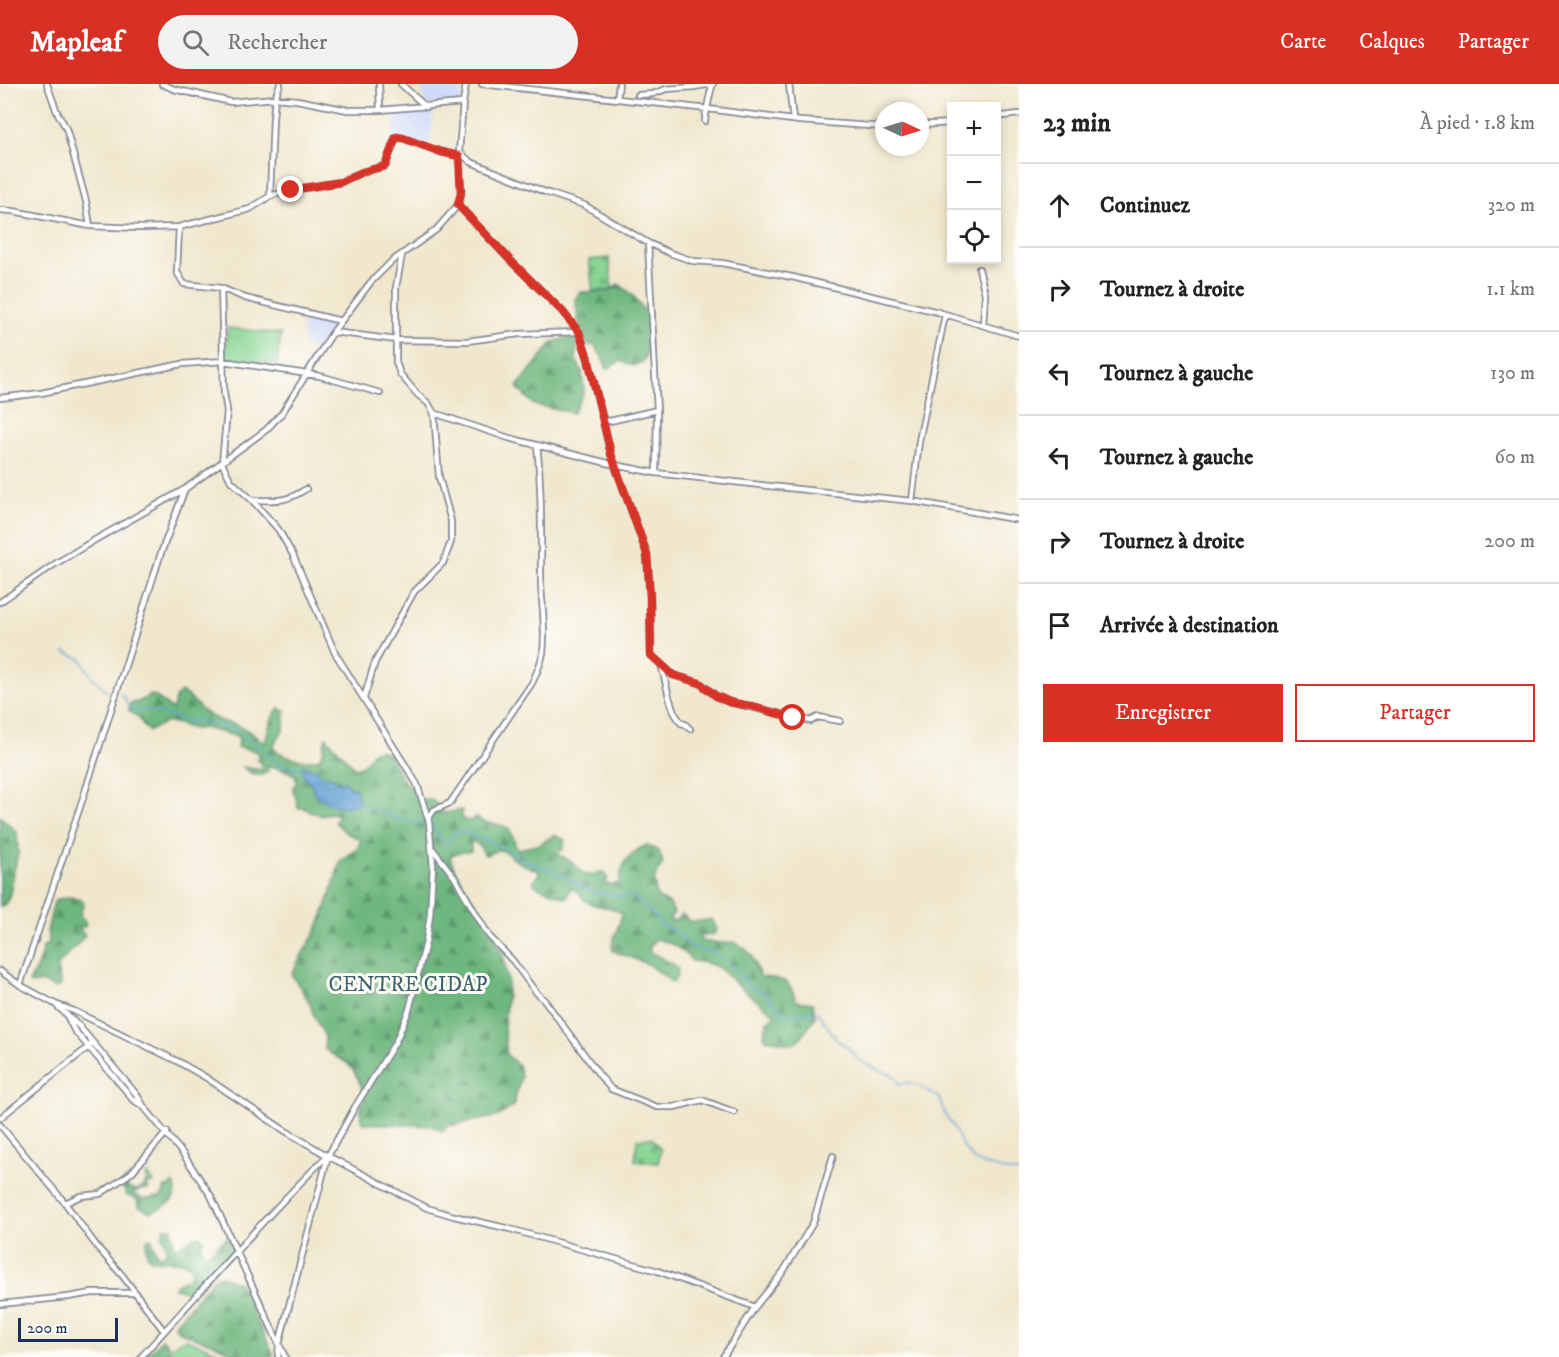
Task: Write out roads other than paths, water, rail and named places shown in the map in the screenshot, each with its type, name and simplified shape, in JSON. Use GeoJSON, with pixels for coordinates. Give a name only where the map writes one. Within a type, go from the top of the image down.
{"type":"FeatureCollection","features":[{"type":"Feature","properties":{"kind":"street"},"geometry":{"type":"LineString","coordinates":[[47,84],[57,112],[66,128],[86,201],[90,226]]}},
{"type":"Feature","properties":{"kind":"street"},"geometry":{"type":"LineString","coordinates":[[162,84],[174,90],[231,102],[275,98],[348,110],[380,111],[463,103]]}},
{"type":"Feature","properties":{"kind":"street"},"geometry":{"type":"LineString","coordinates":[[270,196],[275,98],[280,84]]}},
{"type":"Feature","properties":{"kind":"street"},"geometry":{"type":"LineString","coordinates":[[379,84],[380,111]]}},
{"type":"Feature","properties":{"kind":"street"},"geometry":{"type":"LineString","coordinates":[[401,84],[426,107]]}},
{"type":"Feature","properties":{"kind":"street"},"geometry":{"type":"LineString","coordinates":[[0,602],[55,564],[185,489],[266,430],[282,413],[333,332],[374,278],[436,230],[458,205],[461,193],[459,154],[466,84]]}},
{"type":"Feature","properties":{"kind":"street"},"geometry":{"type":"LineString","coordinates":[[482,84],[793,120],[875,126]]}},
{"type":"Feature","properties":{"kind":"street"},"geometry":{"type":"LineString","coordinates":[[617,99],[619,84]]}},
{"type":"Feature","properties":{"kind":"street"},"geometry":{"type":"LineString","coordinates":[[638,95],[653,94],[666,89],[712,84],[705,121]]}},
{"type":"Feature","properties":{"kind":"street"},"geometry":{"type":"LineString","coordinates":[[789,84],[793,120]]}},
{"type":"Feature","properties":{"kind":"street"},"geometry":{"type":"LineString","coordinates":[[1001,116],[1019,114]]}},
{"type":"Feature","properties":{"kind":"street"},"geometry":{"type":"LineString","coordinates":[[929,124],[947,123]]}},
{"type":"Feature","properties":{"kind":"street"},"geometry":{"type":"LineString","coordinates":[[0,210],[90,226],[179,227],[250,209],[270,196],[291,190],[341,182],[362,172],[385,166],[396,137],[441,152],[459,154],[471,162],[584,205],[648,243],[693,261],[722,263],[792,277],[1019,336]]}},
{"type":"Feature","properties":{"kind":"street"},"geometry":{"type":"LineString","coordinates":[[458,205],[562,311],[579,332],[588,358],[611,454],[647,554],[651,655],[673,675],[700,683],[716,696],[729,702],[811,721],[818,717],[840,721]]}},
{"type":"Feature","properties":{"kind":"street"},"geometry":{"type":"LineString","coordinates":[[179,227],[177,272],[184,284],[221,288],[245,298],[341,321]]}},
{"type":"Feature","properties":{"kind":"street"},"geometry":{"type":"LineString","coordinates":[[648,243],[657,410],[656,473]]}},
{"type":"Feature","properties":{"kind":"street"},"geometry":{"type":"LineString","coordinates":[[364,698],[375,663],[414,592],[443,563],[451,542],[451,521],[440,477],[434,413],[428,403],[400,374],[396,362],[396,287],[402,255]]}},
{"type":"Feature","properties":{"kind":"street"},"geometry":{"type":"LineString","coordinates":[[979,269],[985,294],[983,325]]}},
{"type":"Feature","properties":{"kind":"street"},"geometry":{"type":"LineString","coordinates":[[221,288],[224,393],[227,411],[222,463],[231,482],[252,500],[278,529],[293,555],[335,653],[417,784],[429,823],[432,848],[433,867],[426,942],[409,1010],[396,1041],[328,1155],[279,1344],[278,1357]]}},
{"type":"Feature","properties":{"kind":"street"},"geometry":{"type":"LineString","coordinates":[[912,501],[919,441],[945,315]]}},
{"type":"Feature","properties":{"kind":"street"},"geometry":{"type":"LineString","coordinates":[[333,332],[397,340],[467,341],[519,334],[579,332]]}},
{"type":"Feature","properties":{"kind":"street"},"geometry":{"type":"LineString","coordinates":[[0,398],[41,393],[182,364],[223,361],[307,373],[380,393]]}},
{"type":"Feature","properties":{"kind":"street"},"geometry":{"type":"LineString","coordinates":[[604,420],[610,421],[657,410]]}},
{"type":"Feature","properties":{"kind":"street"},"geometry":{"type":"LineString","coordinates":[[434,413],[509,438],[656,473],[912,501],[1019,520]]}},
{"type":"Feature","properties":{"kind":"street"},"geometry":{"type":"LineString","coordinates":[[429,823],[434,810],[450,803],[532,683],[543,653],[542,500],[537,445]]}},
{"type":"Feature","properties":{"kind":"street"},"geometry":{"type":"LineString","coordinates":[[20,985],[161,553],[185,489]]}},
{"type":"Feature","properties":{"kind":"street"},"geometry":{"type":"LineString","coordinates":[[252,500],[282,500],[294,497],[306,489]]}},
{"type":"Feature","properties":{"kind":"street"},"geometry":{"type":"LineString","coordinates":[[661,664],[674,712],[681,723],[690,729]]}},
{"type":"Feature","properties":{"kind":"street"},"geometry":{"type":"LineString","coordinates":[[432,848],[455,878],[489,936],[546,1001],[600,1076],[612,1089],[657,1107],[674,1107],[702,1100],[735,1112]]}},
{"type":"Feature","properties":{"kind":"street"},"geometry":{"type":"LineString","coordinates":[[0,971],[55,1004],[177,1061],[276,1125],[427,1208],[658,1271],[754,1308]]}},
{"type":"Feature","properties":{"kind":"street"},"geometry":{"type":"LineString","coordinates":[[55,1004],[79,1026],[91,1045],[189,1161],[211,1196],[285,1357]]}},
{"type":"Feature","properties":{"kind":"street"},"geometry":{"type":"LineString","coordinates":[[0,1118],[91,1045]]}},
{"type":"Feature","properties":{"kind":"street"},"geometry":{"type":"LineString","coordinates":[[0,1125],[65,1203],[164,1331]]}},
{"type":"Feature","properties":{"kind":"street"},"geometry":{"type":"LineString","coordinates":[[65,1203],[81,1196],[100,1194],[131,1173],[166,1132]]}},
{"type":"Feature","properties":{"kind":"street"},"geometry":{"type":"LineString","coordinates":[[141,1357],[285,1197],[328,1155]]}},
{"type":"Feature","properties":{"kind":"street"},"geometry":{"type":"LineString","coordinates":[[723,1357],[754,1308],[783,1272],[813,1223],[832,1156]]}},
{"type":"Feature","properties":{"kind":"street"},"geometry":{"type":"LineString","coordinates":[[0,1304],[92,1293],[135,1293]]}},
{"type":"Feature","properties":{"kind":"water"},"geometry":{"type":"Polygon","coordinates":[[[302,766],[318,770],[320,774],[330,776],[340,783],[345,781],[351,789],[356,788],[359,803],[345,807],[328,803],[316,796],[311,784],[304,776],[302,766]]]}},
{"type":"Feature","properties":{"kind":"waterway"},"geometry":{"type":"LineString","coordinates":[[64,652],[81,659],[93,678],[107,691],[114,693]]}},
{"type":"Feature","properties":{"kind":"waterway"},"geometry":{"type":"LineString","coordinates":[[119,694],[124,696],[127,705],[132,709],[151,711],[192,722],[199,720],[236,730],[282,765],[303,769]]}},
{"type":"Feature","properties":{"kind":"waterway"},"geometry":{"type":"LineString","coordinates":[[359,803],[400,820],[426,824]]}},
{"type":"Feature","properties":{"kind":"waterway"},"geometry":{"type":"LineString","coordinates":[[431,825],[447,844],[455,832],[465,832],[501,846],[519,858],[562,875],[594,892],[635,898],[655,916],[660,924],[677,933],[693,947],[713,952],[727,962],[749,987],[761,991],[786,1015],[818,1013],[837,1040],[849,1048],[862,1062],[893,1075],[898,1084],[915,1084],[939,1098],[946,1117],[963,1147],[975,1161],[1010,1172],[1019,1172]]}},
{"type":"Feature","properties":{"kind":"park label","name":"CENTRE CIDAP"},"geometry":{"type":"Point","coordinates":[408,985]}}]}
